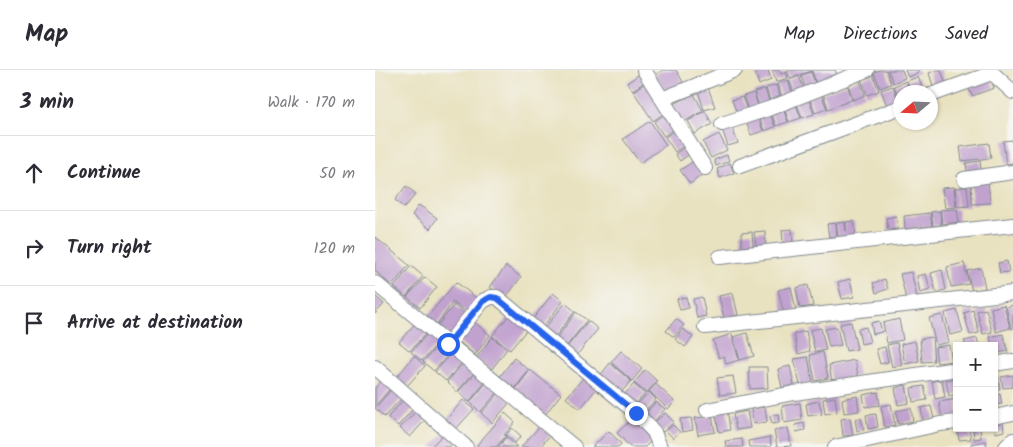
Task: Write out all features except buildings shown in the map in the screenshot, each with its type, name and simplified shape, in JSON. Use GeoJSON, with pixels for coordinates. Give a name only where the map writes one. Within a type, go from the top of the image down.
{"type":"FeatureCollection","features":[{"type":"Feature","properties":{"kind":"street"},"geometry":{"type":"LineString","coordinates":[[644,70],[705,168]]}},
{"type":"Feature","properties":{"kind":"street"},"geometry":{"type":"LineString","coordinates":[[662,99],[735,70]]}},
{"type":"Feature","properties":{"kind":"street"},"geometry":{"type":"LineString","coordinates":[[722,124],[768,109],[867,70]]}},
{"type":"Feature","properties":{"kind":"street"},"geometry":{"type":"LineString","coordinates":[[938,93],[991,71],[1013,92]]}},
{"type":"Feature","properties":{"kind":"street"},"geometry":{"type":"LineString","coordinates":[[740,166],[893,110]]}},
{"type":"Feature","properties":{"kind":"street"},"geometry":{"type":"LineString","coordinates":[[964,179],[1013,172]]}},
{"type":"Feature","properties":{"kind":"street"},"geometry":{"type":"LineString","coordinates":[[720,257],[1013,226]]}},
{"type":"Feature","properties":{"kind":"street"},"geometry":{"type":"LineString","coordinates":[[375,283],[574,447]]}},
{"type":"Feature","properties":{"kind":"street"},"geometry":{"type":"LineString","coordinates":[[705,327],[1013,293]]}},
{"type":"Feature","properties":{"kind":"street"},"geometry":{"type":"LineString","coordinates":[[448,344],[483,301],[491,297],[497,298],[636,413],[654,432],[657,445]]}},
{"type":"Feature","properties":{"kind":"street"},"geometry":{"type":"LineString","coordinates":[[998,363],[1013,361]]}},
{"type":"Feature","properties":{"kind":"street"},"geometry":{"type":"LineString","coordinates":[[375,367],[466,447]]}},
{"type":"Feature","properties":{"kind":"street"},"geometry":{"type":"LineString","coordinates":[[707,410],[794,393],[953,371]]}},
{"type":"Feature","properties":{"kind":"street"},"geometry":{"type":"LineString","coordinates":[[998,416],[1013,413]]}},
{"type":"Feature","properties":{"kind":"street"},"geometry":{"type":"LineString","coordinates":[[835,447],[953,422]]}},
{"type":"Feature","properties":{"kind":"street"},"geometry":{"type":"LineString","coordinates":[[1006,447],[1013,440]]}},
{"type":"Feature","properties":{"kind":"route"},"geometry":{"type":"LineString","coordinates":[[448,344],[483,301],[491,297],[497,298],[636,413]]}}]}
